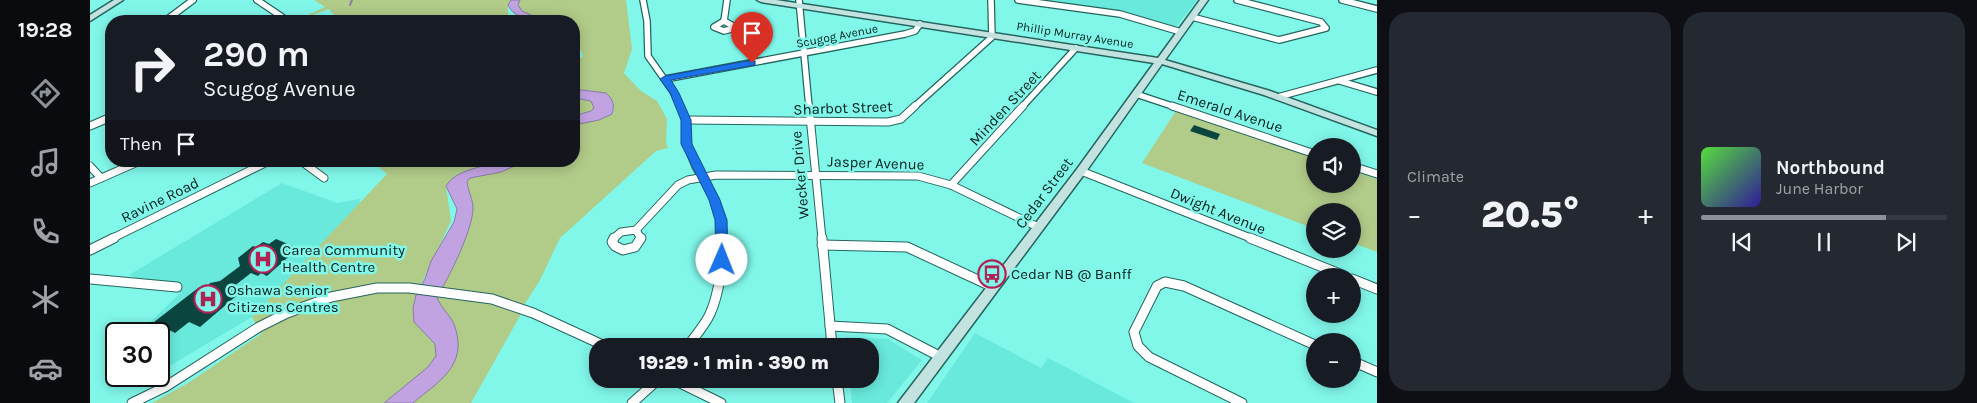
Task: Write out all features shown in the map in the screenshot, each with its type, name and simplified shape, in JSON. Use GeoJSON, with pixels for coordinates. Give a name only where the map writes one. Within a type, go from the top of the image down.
{"type":"FeatureCollection","features":[{"type":"Feature","properties":{"kind":"street"},"geometry":{"type":"LineString","coordinates":[[90,20],[119,0]]}},
{"type":"Feature","properties":{"kind":"street"},"geometry":{"type":"LineString","coordinates":[[174,15],[193,0]]}},
{"type":"Feature","properties":{"kind":"street"},"geometry":{"type":"LineString","coordinates":[[257,0],[279,15]]}},
{"type":"Feature","properties":{"kind":"street"},"geometry":{"type":"LineString","coordinates":[[643,0],[647,22],[648,56],[674,93],[686,120],[686,144],[715,200],[721,220],[723,247],[716,299],[709,316],[694,338]]}},
{"type":"Feature","properties":{"kind":"street"},"geometry":{"type":"LineString","coordinates":[[724,21],[727,0]]}},
{"type":"Feature","properties":{"kind":"street","name":"Phillip Murray Avenue"},"geometry":{"type":"LineString","coordinates":[[761,0],[800,3],[920,24],[1160,61],[1278,97],[1377,133]]}},
{"type":"Feature","properties":{"kind":"street"},"geometry":{"type":"LineString","coordinates":[[991,0],[993,35]]}},
{"type":"Feature","properties":{"kind":"street"},"geometry":{"type":"LineString","coordinates":[[1018,0],[1120,14],[1181,32]]}},
{"type":"Feature","properties":{"kind":"street","name":"Cedar Street"},"geometry":{"type":"LineString","coordinates":[[905,403],[1081,171],[1204,0]]}},
{"type":"Feature","properties":{"kind":"street"},"geometry":{"type":"LineString","coordinates":[[1192,17],[1279,40],[1326,28],[1321,22],[1237,0]]}},
{"type":"Feature","properties":{"kind":"street"},"geometry":{"type":"LineString","coordinates":[[1342,0],[1377,9]]}},
{"type":"Feature","properties":{"kind":"street","name":"Wecker Drive"},"geometry":{"type":"LineString","coordinates":[[800,3],[831,338]]}},
{"type":"Feature","properties":{"kind":"street","name":"Scugog Avenue"},"geometry":{"type":"LineString","coordinates":[[665,79],[905,34],[916,31],[920,24]]}},
{"type":"Feature","properties":{"kind":"street","name":"Sharbot Street"},"geometry":{"type":"LineString","coordinates":[[686,120],[888,122],[901,119],[990,40],[993,35]]}},
{"type":"Feature","properties":{"kind":"street","name":"Minden Street"},"geometry":{"type":"LineString","coordinates":[[951,185],[1076,48]]}},
{"type":"Feature","properties":{"kind":"street"},"geometry":{"type":"LineString","coordinates":[[1278,97],[1377,70]]}},
{"type":"Feature","properties":{"kind":"street"},"geometry":{"type":"LineString","coordinates":[[1338,80],[1377,92]]}},
{"type":"Feature","properties":{"kind":"street","name":"Emerald Avenue"},"geometry":{"type":"LineString","coordinates":[[1136,94],[1306,151]]}},
{"type":"Feature","properties":{"kind":"street"},"geometry":{"type":"LineString","coordinates":[[90,126],[105,120]]}},
{"type":"Feature","properties":{"kind":"street"},"geometry":{"type":"LineString","coordinates":[[90,166],[101,178]]}},
{"type":"Feature","properties":{"kind":"street"},"geometry":{"type":"LineString","coordinates":[[90,183],[126,167]]}},
{"type":"Feature","properties":{"kind":"street","name":"Ravine Road"},"geometry":{"type":"LineString","coordinates":[[90,250],[257,167]]}},
{"type":"Feature","properties":{"kind":"street"},"geometry":{"type":"LineString","coordinates":[[309,167],[324,178]]}},
{"type":"Feature","properties":{"kind":"street"},"geometry":{"type":"LineString","coordinates":[[1361,169],[1377,174]]}},
{"type":"Feature","properties":{"kind":"street","name":"Dwight Avenue"},"geometry":{"type":"LineString","coordinates":[[1081,171],[1325,268]]}},
{"type":"Feature","properties":{"kind":"street","name":"Jasper Avenue"},"geometry":{"type":"LineString","coordinates":[[636,230],[678,186],[688,180],[716,175],[918,176],[951,185],[1038,227]]}},
{"type":"Feature","properties":{"kind":"street"},"geometry":{"type":"LineString","coordinates":[[822,245],[908,247],[994,287]]}},
{"type":"Feature","properties":{"kind":"street"},"geometry":{"type":"LineString","coordinates":[[90,280],[177,287]]}},
{"type":"Feature","properties":{"kind":"street"},"geometry":{"type":"LineString","coordinates":[[1242,403],[1149,357],[1138,347],[1134,340],[1134,332],[1157,286],[1164,282],[1184,286],[1306,341]]}},
{"type":"Feature","properties":{"kind":"street"},"geometry":{"type":"LineString","coordinates":[[1361,283],[1377,289]]}},
{"type":"Feature","properties":{"kind":"street"},"geometry":{"type":"LineString","coordinates":[[132,403],[164,388],[258,328],[302,306],[356,291],[378,288],[403,288],[460,294],[507,303],[550,319],[589,338]]}},
{"type":"Feature","properties":{"kind":"street"},"geometry":{"type":"LineString","coordinates":[[830,326],[887,329],[941,357]]}},
{"type":"Feature","properties":{"kind":"street"},"geometry":{"type":"LineString","coordinates":[[1361,365],[1377,372]]}},
{"type":"Feature","properties":{"kind":"street"},"geometry":{"type":"LineString","coordinates":[[632,403],[649,388]]}},
{"type":"Feature","properties":{"kind":"street"},"geometry":{"type":"LineString","coordinates":[[690,388],[721,403]]}},
{"type":"Feature","properties":{"kind":"street"},"geometry":{"type":"LineString","coordinates":[[838,388],[840,403]]}},
{"type":"Feature","properties":{"kind":"shaded area"},"geometry":{"type":"Polygon","coordinates":[[[314,0],[511,0],[508,5],[509,15],[334,15],[329,9],[308,15],[325,7],[314,0]]]}},
{"type":"Feature","properties":{"kind":"shaded area"},"geometry":{"type":"Polygon","coordinates":[[[511,0],[520,0],[518,5],[522,11],[531,15],[518,15],[508,5],[511,0]]]}},
{"type":"Feature","properties":{"kind":"shaded area"},"geometry":{"type":"Polygon","coordinates":[[[520,0],[626,0],[632,49],[624,73],[641,91],[657,101],[667,119],[666,142],[668,148],[656,151],[560,238],[540,280],[519,313],[521,314],[471,403],[152,403],[188,383],[261,334],[252,317],[387,174],[378,167],[482,167],[461,173],[454,177],[446,186],[451,221],[416,295],[437,297],[451,271],[459,246],[469,191],[467,182],[470,178],[511,167],[580,167],[580,123],[613,114],[614,106],[612,100],[594,91],[580,90],[580,58],[583,56],[580,49],[580,15],[528,15],[518,6],[520,0]]]}},
{"type":"Feature","properties":{"kind":"shaded area"},"geometry":{"type":"Polygon","coordinates":[[[1041,0],[1197,0],[1175,28],[1117,10],[1041,0]]]}},
{"type":"Feature","properties":{"kind":"shaded area"},"geometry":{"type":"Polygon","coordinates":[[[580,90],[606,93],[613,102],[612,114],[599,120],[580,124],[580,114],[591,111],[594,108],[591,101],[580,99],[580,90]]]}},
{"type":"Feature","properties":{"kind":"shaded area"},"geometry":{"type":"Polygon","coordinates":[[[580,99],[591,101],[594,108],[591,111],[580,114],[580,99]]]}},
{"type":"Feature","properties":{"kind":"shaded area"},"geometry":{"type":"Polygon","coordinates":[[[1176,111],[1306,155],[1306,193],[1361,193],[1361,174],[1377,179],[1377,252],[1361,246],[1361,203],[1306,203],[1306,226],[1142,163],[1176,111]]]}},
{"type":"Feature","properties":{"kind":"shaded area"},"geometry":{"type":"Polygon","coordinates":[[[479,167],[512,167],[501,172],[470,178],[467,182],[473,205],[469,229],[459,254],[437,297],[455,327],[458,341],[454,363],[441,380],[413,403],[384,403],[428,367],[436,356],[435,344],[414,322],[413,308],[416,295],[425,279],[431,261],[454,222],[457,209],[446,186],[456,176],[479,167]]]}},
{"type":"Feature","properties":{"kind":"shaded area"},"geometry":{"type":"Polygon","coordinates":[[[282,183],[337,203],[360,199],[359,205],[252,317],[171,365],[170,322],[150,322],[180,293],[129,275],[282,183]]]}},
{"type":"Feature","properties":{"kind":"shaded area"},"geometry":{"type":"Polygon","coordinates":[[[975,333],[1041,368],[1048,358],[1134,403],[927,403],[975,333]]]}},
{"type":"Feature","properties":{"kind":"shaded area"},"geometry":{"type":"Polygon","coordinates":[[[879,339],[888,339],[922,360],[887,403],[852,403],[851,388],[879,388],[879,339]]]}},
{"type":"Feature","properties":{"kind":"building"},"geometry":{"type":"Polygon","coordinates":[[[1194,125],[1220,134],[1217,140],[1190,131],[1194,125]]]}},
{"type":"Feature","properties":{"kind":"building"},"geometry":{"type":"Polygon","coordinates":[[[276,239],[295,247],[291,251],[295,251],[267,276],[261,273],[258,276],[251,273],[233,287],[241,292],[200,327],[189,322],[175,333],[170,330],[170,322],[154,322],[198,288],[220,281],[240,266],[238,258],[253,246],[256,247],[263,242],[269,244],[276,239]]]}},
{"type":"Feature","properties":{"kind":"waterway"},"geometry":{"type":"LineString","coordinates":[[350,5],[352,0]]}},
{"type":"Feature","properties":{"kind":"place","name":"Carea Community Health Centre"},"geometry":{"type":"Point","coordinates":[263,259]}},
{"type":"Feature","properties":{"kind":"place","name":"Cedar NB @ Banff"},"geometry":{"type":"Point","coordinates":[992,274]}},
{"type":"Feature","properties":{"kind":"place","name":"Oshawa Senior Citizens Centres"},"geometry":{"type":"Point","coordinates":[208,299]}},
{"type":"Feature","properties":{"kind":"route"},"geometry":{"type":"LineString","coordinates":[[722,260],[721,220],[715,200],[686,144],[686,120],[674,93],[665,79],[752,63]]}}]}
